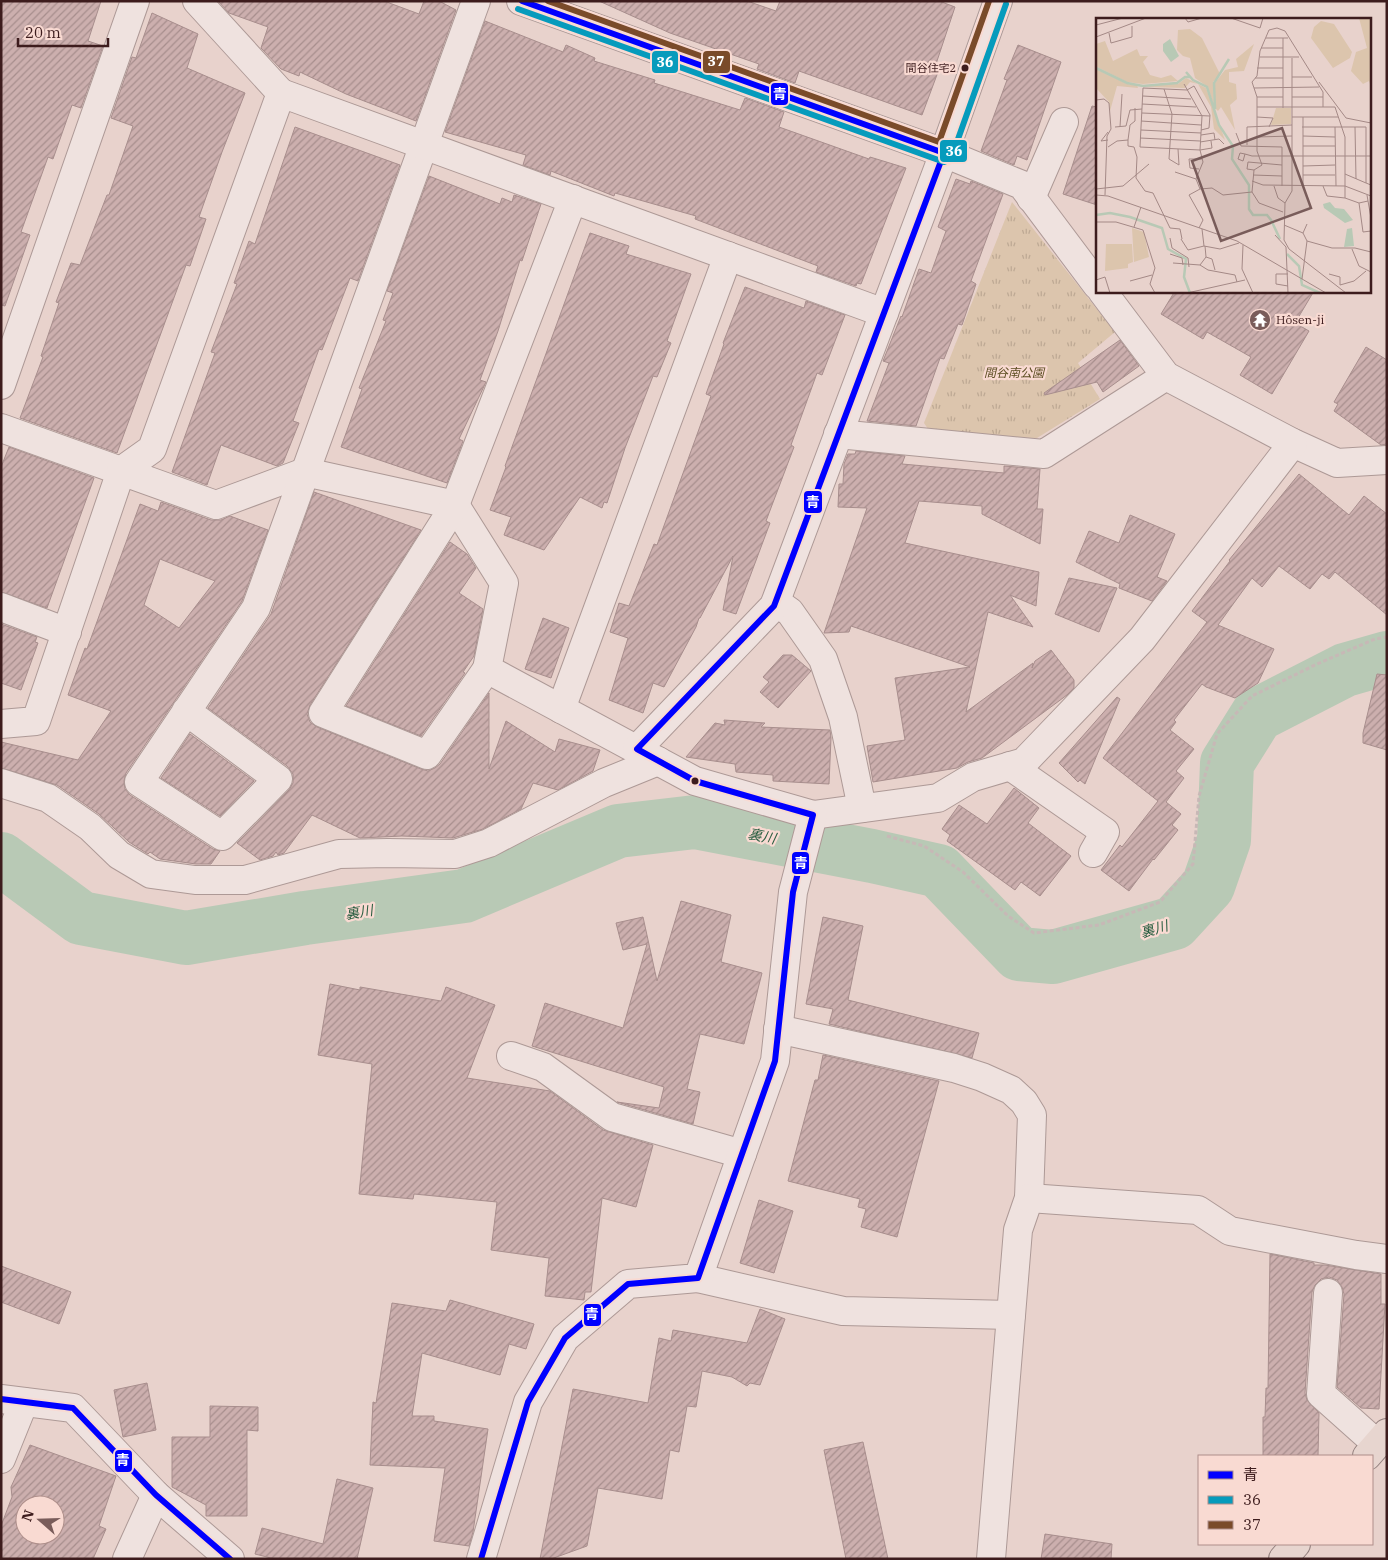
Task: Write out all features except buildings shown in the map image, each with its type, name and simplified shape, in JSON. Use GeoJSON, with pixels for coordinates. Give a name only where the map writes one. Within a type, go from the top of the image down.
{"type":"FeatureCollection","features":[{"type":"Feature","properties":{"kind":"main road"},"geometry":{"type":"LineString","coordinates":[[1284,1559],[1295,1545]]}},
{"type":"Feature","properties":{"kind":"street"},"geometry":{"type":"LineString","coordinates":[[1,385],[135,1]]}},
{"type":"Feature","properties":{"kind":"street"},"geometry":{"type":"LineString","coordinates":[[197,1],[281,93],[884,313]]}},
{"type":"Feature","properties":{"kind":"street"},"geometry":{"type":"LineString","coordinates":[[186,711],[278,779],[222,836],[139,782],[186,711],[256,608],[476,1]]}},
{"type":"Feature","properties":{"kind":"street"},"geometry":{"type":"LineString","coordinates":[[521,1],[944,153],[1022,185],[1096,284]]}},
{"type":"Feature","properties":{"kind":"street"},"geometry":{"type":"LineString","coordinates":[[1,783],[48,798],[90,827],[119,854],[151,874],[195,880],[245,880],[339,854],[455,854],[489,843],[604,783],[648,755],[776,602],[944,153],[998,1]]}},
{"type":"Feature","properties":{"kind":"street"},"geometry":{"type":"LineString","coordinates":[[1,724],[36,722],[120,471],[152,449],[281,93]]}},
{"type":"Feature","properties":{"kind":"street"},"geometry":{"type":"LineString","coordinates":[[1031,198],[1064,122]]}},
{"type":"Feature","properties":{"kind":"street"},"geometry":{"type":"LineString","coordinates":[[1,428],[216,505],[305,472],[455,505],[504,583],[487,669],[427,755],[323,713],[455,505],[573,199]]}},
{"type":"Feature","properties":{"kind":"street"},"geometry":{"type":"LineString","coordinates":[[561,709],[728,256]]}},
{"type":"Feature","properties":{"kind":"street"},"geometry":{"type":"LineString","coordinates":[[1103,292],[1166,376],[1293,443],[1337,462],[1387,460]]}},
{"type":"Feature","properties":{"kind":"street"},"geometry":{"type":"LineString","coordinates":[[838,434],[1044,454],[1166,376]]}},
{"type":"Feature","properties":{"kind":"street"},"geometry":{"type":"LineString","coordinates":[[487,669],[696,781],[813,815],[938,798],[973,776],[1024,762],[1142,639],[1293,443]]}},
{"type":"Feature","properties":{"kind":"street"},"geometry":{"type":"LineString","coordinates":[[776,602],[790,612],[823,659],[843,717],[862,808]]}},
{"type":"Feature","properties":{"kind":"street"},"geometry":{"type":"LineString","coordinates":[[1,607],[67,632]]}},
{"type":"Feature","properties":{"kind":"street"},"geometry":{"type":"LineString","coordinates":[[1010,766],[1106,832],[1093,853]]}},
{"type":"Feature","properties":{"kind":"street"},"geometry":{"type":"LineString","coordinates":[[698,1278],[775,1060],[793,892],[813,815]]}},
{"type":"Feature","properties":{"kind":"street"},"geometry":{"type":"LineString","coordinates":[[778,1029],[954,1068],[982,1077],[1011,1090],[1024,1102],[1032,1115],[1029,1198],[1018,1230],[991,1559]]}},
{"type":"Feature","properties":{"kind":"street"},"geometry":{"type":"LineString","coordinates":[[511,1056],[543,1067],[612,1117],[742,1154]]}},
{"type":"Feature","properties":{"kind":"street"},"geometry":{"type":"LineString","coordinates":[[1029,1198],[1198,1210],[1230,1231],[1356,1255],[1387,1259]]}},
{"type":"Feature","properties":{"kind":"street"},"geometry":{"type":"LineString","coordinates":[[481,1559],[528,1402],[565,1338],[628,1284],[698,1278],[842,1310],[1011,1315]]}},
{"type":"Feature","properties":{"kind":"street"},"geometry":{"type":"LineString","coordinates":[[1328,1293],[1321,1394],[1377,1444]]}},
{"type":"Feature","properties":{"kind":"street"},"geometry":{"type":"LineString","coordinates":[[1,1459],[13,1401],[72,1408],[156,1495],[230,1559]]}},
{"type":"Feature","properties":{"kind":"street"},"geometry":{"type":"LineString","coordinates":[[127,1559],[156,1495]]}},
{"type":"Feature","properties":{"kind":"green space","name":"間谷南公園"},"geometry":{"type":"Polygon","coordinates":[[[1012,202],[1115,332],[1078,363],[1100,399],[1037,438],[932,435],[924,423],[1012,202]]]}},
{"type":"Feature","properties":{"kind":"waterway","name":"裏川"},"geometry":{"type":"LineString","coordinates":[[1,859],[81,918],[186,938],[305,918],[464,896],[618,831],[695,822],[872,856],[939,871],[1019,954],[1053,957],[1174,923],[1208,886],[1224,840],[1227,763],[1257,715],[1345,670],[1387,658]]}},
{"type":"Feature","properties":{"kind":"transit line","name":"青"},"geometry":{"type":"LineString","coordinates":[[481,1559],[528,1402],[565,1338],[628,1284],[698,1278],[775,1061],[793,892],[813,815],[695,781],[637,749],[774,606],[944,153],[522,1]]}},
{"type":"Feature","properties":{"kind":"transit line","name":"37"},"geometry":{"type":"LineString","coordinates":[[548,1],[939,142],[989,1]]}},
{"type":"Feature","properties":{"kind":"transit line","name":"36"},"geometry":{"type":"LineString","coordinates":[[518,9],[944,162],[952,156],[1006,4]]}},
{"type":"Feature","properties":{"kind":"transit line","name":"青"},"geometry":{"type":"LineString","coordinates":[[1,1399],[73,1408],[156,1495],[230,1559]]}},
{"type":"Feature","properties":{"kind":"place","name":"間谷住宅2"},"geometry":{"type":"Point","coordinates":[965,68]}},
{"type":"Feature","properties":{"kind":"place","name":"Hôsen-ji"},"geometry":{"type":"Point","coordinates":[1260,320]}}]}
